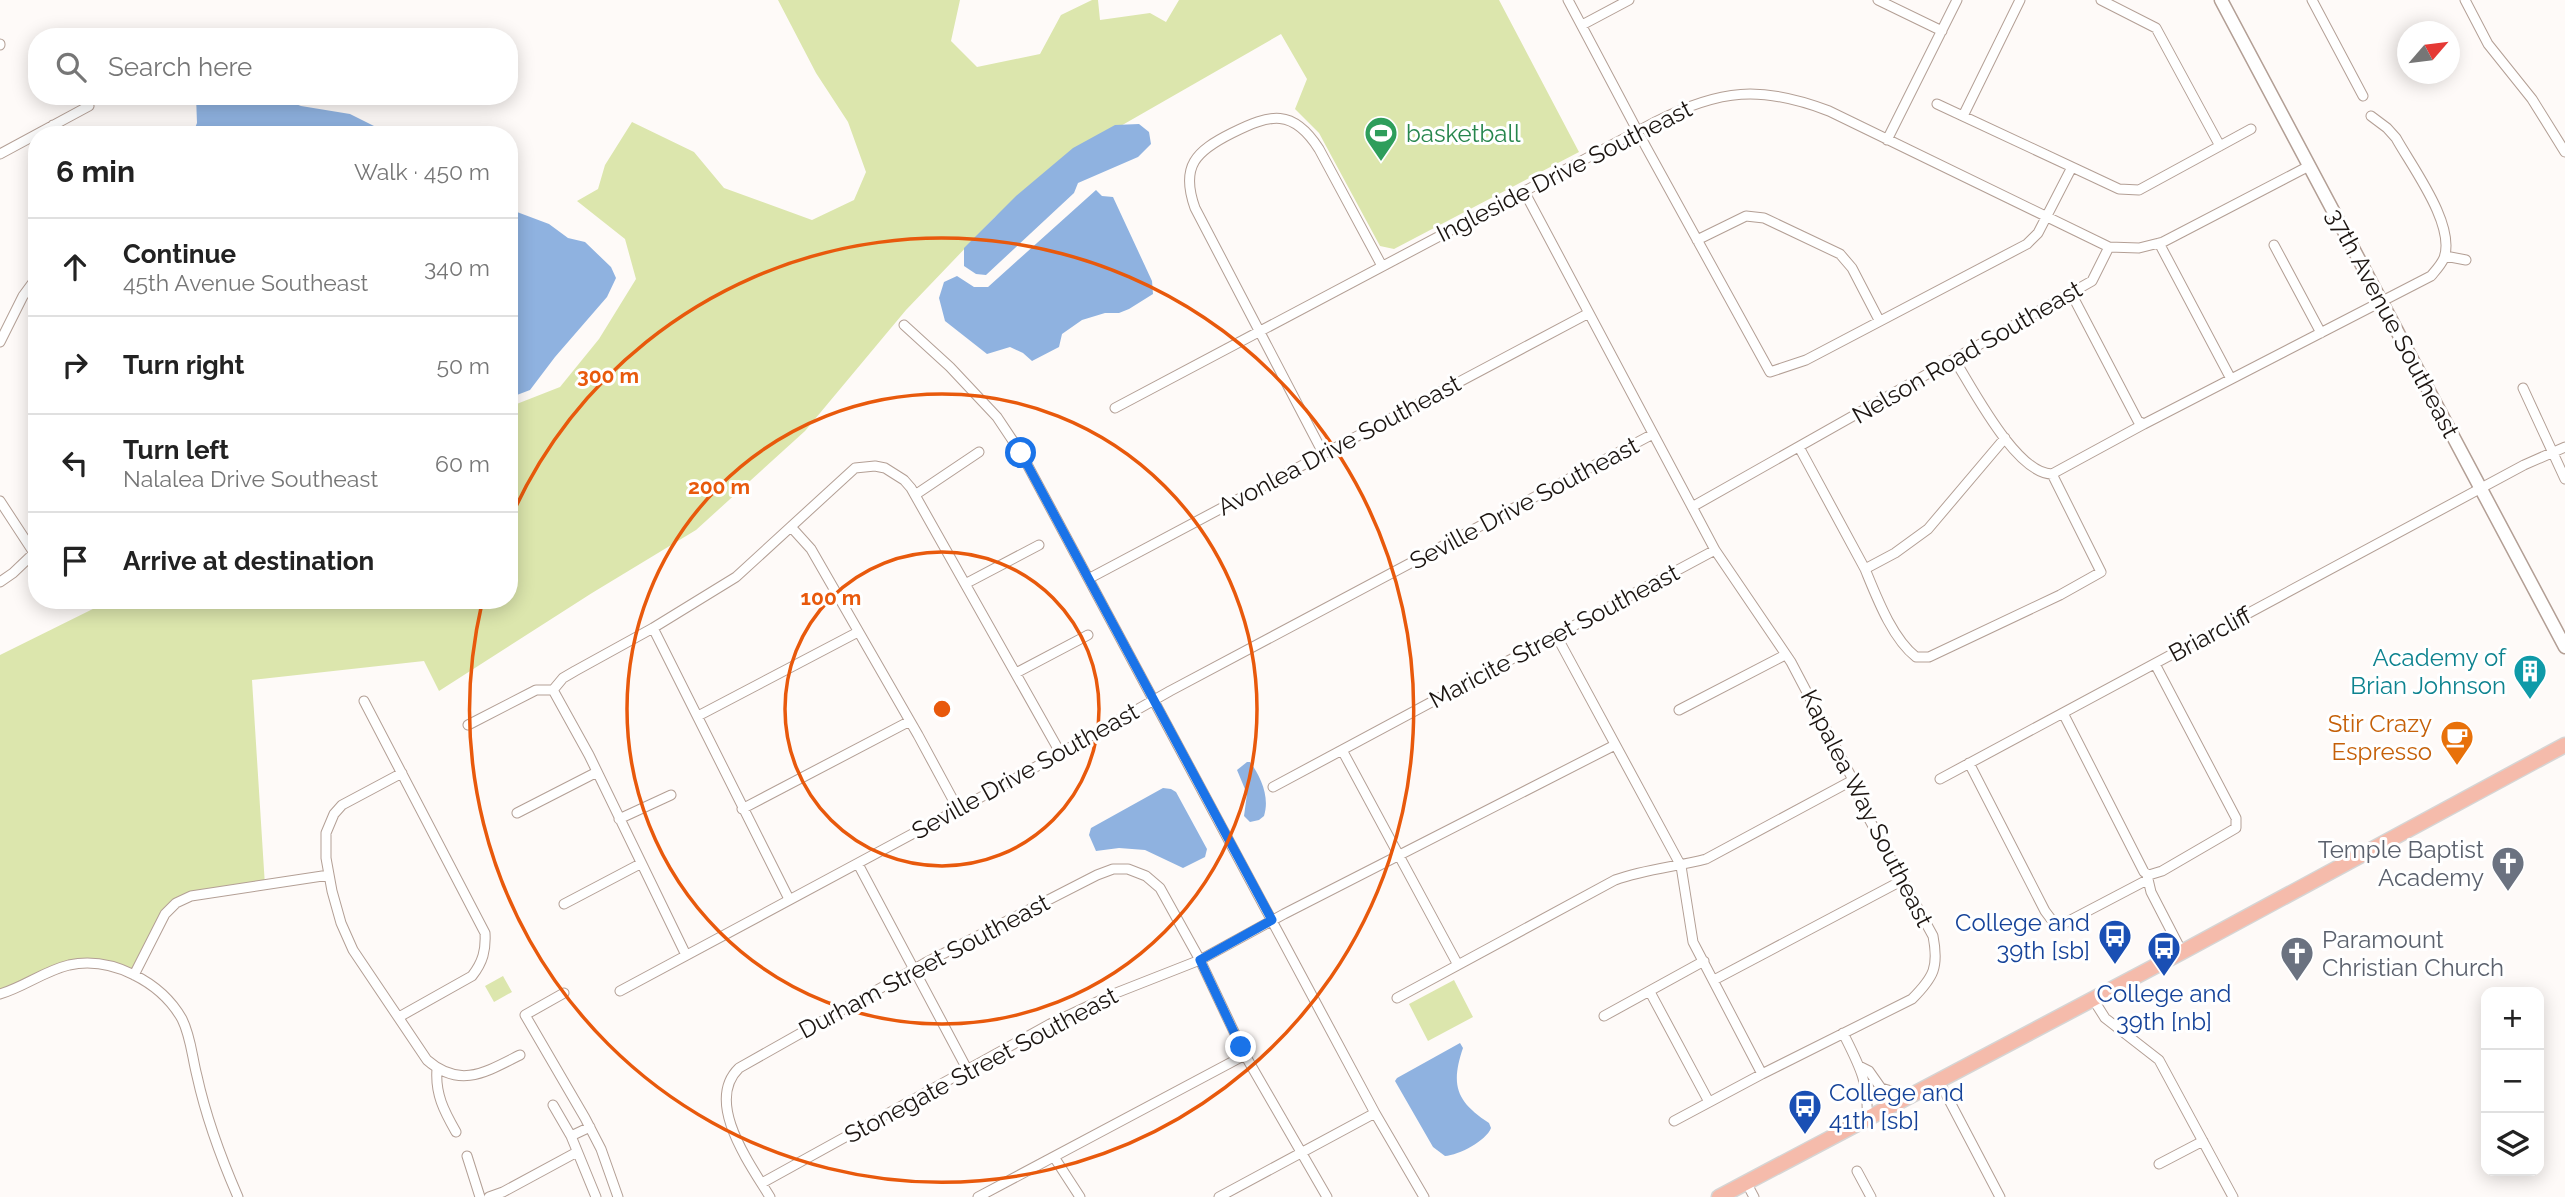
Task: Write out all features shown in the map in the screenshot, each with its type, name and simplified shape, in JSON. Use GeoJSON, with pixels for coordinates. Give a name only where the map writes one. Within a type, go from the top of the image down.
{"type":"FeatureCollection","features":[{"type":"Feature","properties":{"kind":"main road"},"geometry":{"type":"LineString","coordinates":[[1719,1197],[2565,745]]}},
{"type":"Feature","properties":{"kind":"street"},"geometry":{"type":"LineString","coordinates":[[1569,0],[1637,132],[1770,372],[1806,360],[2027,244],[2038,233],[2072,167]]}},
{"type":"Feature","properties":{"kind":"street"},"geometry":{"type":"LineString","coordinates":[[1582,25],[1629,0]]}},
{"type":"Feature","properties":{"kind":"street"},"geometry":{"type":"LineString","coordinates":[[1878,0],[1942,31]]}},
{"type":"Feature","properties":{"kind":"street"},"geometry":{"type":"LineString","coordinates":[[1887,140],[1957,0]]}},
{"type":"Feature","properties":{"kind":"street"},"geometry":{"type":"LineString","coordinates":[[1963,116],[2020,0]]}},
{"type":"Feature","properties":{"kind":"street"},"geometry":{"type":"LineString","coordinates":[[2101,0],[2156,29],[2220,146]]}},
{"type":"Feature","properties":{"kind":"street","name":"37th Avenue Southeast"},"geometry":{"type":"LineString","coordinates":[[2221,0],[2565,647]]}},
{"type":"Feature","properties":{"kind":"street"},"geometry":{"type":"LineString","coordinates":[[2312,0],[2362,96]]}},
{"type":"Feature","properties":{"kind":"street"},"geometry":{"type":"LineString","coordinates":[[2465,0],[2488,44],[2532,99],[2565,152]]}},
{"type":"Feature","properties":{"kind":"street","name":"Ingleside Drive Southeast"},"geometry":{"type":"LineString","coordinates":[[1115,408],[1637,132],[1698,102],[1723,96],[1761,94],[1809,103],[2109,247]]}},
{"type":"Feature","properties":{"kind":"street"},"geometry":{"type":"LineString","coordinates":[[1937,104],[2119,190],[2139,190],[2251,129]]}},
{"type":"Feature","properties":{"kind":"street"},"geometry":{"type":"LineString","coordinates":[[53,125],[89,106]]}},
{"type":"Feature","properties":{"kind":"street"},"geometry":{"type":"LineString","coordinates":[[1323,453],[1195,208],[1188,183],[1193,162],[1200,152],[1214,141],[1259,120],[1270,117],[1286,119],[1302,128],[1319,149],[1382,266]]}},
{"type":"Feature","properties":{"kind":"street"},"geometry":{"type":"LineString","coordinates":[[1954,359],[2019,456],[2034,468],[2052,474],[2431,276],[2445,256],[2446,241],[2440,216],[2396,138],[2371,117]]}},
{"type":"Feature","properties":{"kind":"street"},"geometry":{"type":"LineString","coordinates":[[0,154],[28,139]]}},
{"type":"Feature","properties":{"kind":"street"},"geometry":{"type":"LineString","coordinates":[[2109,247],[2138,248],[2159,243],[2309,166]]}},
{"type":"Feature","properties":{"kind":"street"},"geometry":{"type":"LineString","coordinates":[[1524,191],[1715,550],[1788,658],[1679,710]]}},
{"type":"Feature","properties":{"kind":"street"},"geometry":{"type":"LineString","coordinates":[[1697,240],[1746,216],[1764,218],[1840,254],[1852,268],[1879,320]]}},
{"type":"Feature","properties":{"kind":"street"},"geometry":{"type":"LineString","coordinates":[[2159,243],[2231,379]]}},
{"type":"Feature","properties":{"kind":"street"},"geometry":{"type":"LineString","coordinates":[[2274,245],[2321,332]]}},
{"type":"Feature","properties":{"kind":"street","name":"Nelson Road Southeast"},"geometry":{"type":"LineString","coordinates":[[1692,507],[2092,281],[2109,247]]}},
{"type":"Feature","properties":{"kind":"street"},"geometry":{"type":"LineString","coordinates":[[2445,256],[2466,260]]}},
{"type":"Feature","properties":{"kind":"street"},"geometry":{"type":"LineString","coordinates":[[0,342],[28,289]]}},
{"type":"Feature","properties":{"kind":"street"},"geometry":{"type":"LineString","coordinates":[[2071,293],[2138,421],[2144,424]]}},
{"type":"Feature","properties":{"kind":"street","name":"Avonlea Drive Southeast"},"geometry":{"type":"LineString","coordinates":[[1090,578],[1589,313]]}},
{"type":"Feature","properties":{"kind":"street"},"geometry":{"type":"LineString","coordinates":[[904,325],[950,366],[997,417],[1028,465],[1375,1114],[1424,1197]]}},
{"type":"Feature","properties":{"kind":"street"},"geometry":{"type":"LineString","coordinates":[[2523,388],[2565,479]]}},
{"type":"Feature","properties":{"kind":"street","name":"Seville Drive Southeast"},"geometry":{"type":"LineString","coordinates":[[620,991],[1653,434]]}},
{"type":"Feature","properties":{"kind":"street"},"geometry":{"type":"LineString","coordinates":[[1865,569],[1895,553],[1928,529],[2005,438]]}},
{"type":"Feature","properties":{"kind":"street"},"geometry":{"type":"LineString","coordinates":[[1799,447],[1895,630],[1907,650],[1916,657],[1929,657],[2060,595],[2101,572],[2052,474]]}},
{"type":"Feature","properties":{"kind":"street","name":"Briarcliff"},"geometry":{"type":"LineString","coordinates":[[1940,779],[2524,465],[2565,447]]}},
{"type":"Feature","properties":{"kind":"street"},"geometry":{"type":"LineString","coordinates":[[915,495],[979,452]]}},
{"type":"Feature","properties":{"kind":"street"},"geometry":{"type":"LineString","coordinates":[[553,690],[563,678],[653,628],[736,577],[792,528],[849,472],[861,467],[875,466],[885,468],[904,480],[915,495],[1061,754]]}},
{"type":"Feature","properties":{"kind":"street"},"geometry":{"type":"LineString","coordinates":[[0,501],[28,544]]}},
{"type":"Feature","properties":{"kind":"street"},"geometry":{"type":"LineString","coordinates":[[792,528],[811,549],[958,809]]}},
{"type":"Feature","properties":{"kind":"street"},"geometry":{"type":"LineString","coordinates":[[965,584],[1039,545]]}},
{"type":"Feature","properties":{"kind":"street","name":"Maricite Street Southeast"},"geometry":{"type":"LineString","coordinates":[[1273,787],[1715,550]]}},
{"type":"Feature","properties":{"kind":"street"},"geometry":{"type":"LineString","coordinates":[[0,582],[28,559]]}},
{"type":"Feature","properties":{"kind":"street"},"geometry":{"type":"LineString","coordinates":[[653,628],[789,899]]}},
{"type":"Feature","properties":{"kind":"street"},"geometry":{"type":"LineString","coordinates":[[698,716],[858,632]]}},
{"type":"Feature","properties":{"kind":"street"},"geometry":{"type":"LineString","coordinates":[[1016,673],[1088,635]]}},
{"type":"Feature","properties":{"kind":"street"},"geometry":{"type":"LineString","coordinates":[[1556,635],[1681,866],[1693,942],[1762,1074]]}},
{"type":"Feature","properties":{"kind":"street","name":"Kapalea Way Southeast"},"geometry":{"type":"LineString","coordinates":[[1788,658],[1933,936],[1937,957],[1931,981],[1912,999],[1843,1033]]}},
{"type":"Feature","properties":{"kind":"street"},"geometry":{"type":"LineString","coordinates":[[1969,764],[2045,911],[2054,923],[2063,924],[2162,871],[2236,828],[2236,818],[2155,664]]}},
{"type":"Feature","properties":{"kind":"street"},"geometry":{"type":"LineString","coordinates":[[468,725],[536,690],[553,690]]}},
{"type":"Feature","properties":{"kind":"street"},"geometry":{"type":"LineString","coordinates":[[553,690],[597,772],[685,954]]}},
{"type":"Feature","properties":{"kind":"street"},"geometry":{"type":"LineString","coordinates":[[364,701],[483,925],[486,943],[482,961],[472,976],[399,1017]]}},
{"type":"Feature","properties":{"kind":"street"},"geometry":{"type":"LineString","coordinates":[[2063,713],[2182,952]]}},
{"type":"Feature","properties":{"kind":"street"},"geometry":{"type":"LineString","coordinates":[[743,809],[910,721]]}},
{"type":"Feature","properties":{"kind":"street","name":"Stonegate Street Southeast"},"geometry":{"type":"LineString","coordinates":[[762,1183],[1050,1024],[1116,993],[1200,960],[1272,920],[1615,745]]}},
{"type":"Feature","properties":{"kind":"street"},"geometry":{"type":"LineString","coordinates":[[1342,750],[1458,965]]}},
{"type":"Feature","properties":{"kind":"street"},"geometry":{"type":"LineString","coordinates":[[517,813],[597,772]]}},
{"type":"Feature","properties":{"kind":"street"},"geometry":{"type":"LineString","coordinates":[[402,773],[347,802],[334,814],[326,833],[328,875],[341,923],[353,950],[426,1060],[436,1069],[453,1075],[475,1076],[520,1055]]}},
{"type":"Feature","properties":{"kind":"street"},"geometry":{"type":"LineString","coordinates":[[1398,998],[1615,880],[1640,870],[1681,866],[1706,859],[1853,780]]}},
{"type":"Feature","properties":{"kind":"street"},"geometry":{"type":"LineString","coordinates":[[619,819],[671,795]]}},
{"type":"Feature","properties":{"kind":"street"},"geometry":{"type":"LineString","coordinates":[[564,904],[640,864]]}},
{"type":"Feature","properties":{"kind":"street"},"geometry":{"type":"LineString","coordinates":[[858,864],[967,1069]]}},
{"type":"Feature","properties":{"kind":"street","name":"Durham Street Southeast"},"geometry":{"type":"LineString","coordinates":[[762,1183],[731,1125],[725,1100],[730,1079],[748,1060],[1097,875],[1120,868],[1146,876],[1160,888],[1200,960]]}},
{"type":"Feature","properties":{"kind":"street"},"geometry":{"type":"LineString","coordinates":[[134,975],[165,915],[176,903],[191,896],[328,875]]}},
{"type":"Feature","properties":{"kind":"street"},"geometry":{"type":"LineString","coordinates":[[1714,980],[1903,880]]}},
{"type":"Feature","properties":{"kind":"street"},"geometry":{"type":"LineString","coordinates":[[1200,960],[1245,1055],[1327,1197]]}},
{"type":"Feature","properties":{"kind":"street"},"geometry":{"type":"LineString","coordinates":[[1604,1016],[1704,961]]}},
{"type":"Feature","properties":{"kind":"street"},"geometry":{"type":"LineString","coordinates":[[0,994],[37,976],[70,965],[98,964],[134,975],[151,984],[181,1018],[187,1031],[197,1077],[217,1144],[238,1197]]}},
{"type":"Feature","properties":{"kind":"street"},"geometry":{"type":"LineString","coordinates":[[1650,992],[1709,1102]]}},
{"type":"Feature","properties":{"kind":"street"},"geometry":{"type":"LineString","coordinates":[[565,993],[525,1015],[590,1128],[618,1197]]}},
{"type":"Feature","properties":{"kind":"street"},"geometry":{"type":"LineString","coordinates":[[2093,999],[2109,1022],[2159,1060],[2233,1197]]}},
{"type":"Feature","properties":{"kind":"street"},"geometry":{"type":"LineString","coordinates":[[1674,1121],[1843,1033],[1861,1068],[1868,1095],[1867,1119]]}},
{"type":"Feature","properties":{"kind":"street"},"geometry":{"type":"LineString","coordinates":[[978,1197],[1245,1055]]}},
{"type":"Feature","properties":{"kind":"street"},"geometry":{"type":"LineString","coordinates":[[1861,1068],[1869,1071],[1881,1088],[1909,1096]]}},
{"type":"Feature","properties":{"kind":"street"},"geometry":{"type":"LineString","coordinates":[[436,1069],[440,1102],[456,1132]]}},
{"type":"Feature","properties":{"kind":"street"},"geometry":{"type":"LineString","coordinates":[[1939,1081],[2000,1197]]}},
{"type":"Feature","properties":{"kind":"street"},"geometry":{"type":"LineString","coordinates":[[553,1105],[571,1136],[596,1197]]}},
{"type":"Feature","properties":{"kind":"street"},"geometry":{"type":"LineString","coordinates":[[1220,1197],[1375,1114]]}},
{"type":"Feature","properties":{"kind":"street"},"geometry":{"type":"LineString","coordinates":[[571,1136],[590,1128]]}},
{"type":"Feature","properties":{"kind":"street"},"geometry":{"type":"LineString","coordinates":[[2159,1164],[2203,1141]]}},
{"type":"Feature","properties":{"kind":"street"},"geometry":{"type":"LineString","coordinates":[[489,1197],[578,1152]]}},
{"type":"Feature","properties":{"kind":"street"},"geometry":{"type":"LineString","coordinates":[[467,1156],[480,1197]]}},
{"type":"Feature","properties":{"kind":"street"},"geometry":{"type":"LineString","coordinates":[[1054,1157],[1080,1197]]}},
{"type":"Feature","properties":{"kind":"street"},"geometry":{"type":"LineString","coordinates":[[1857,1171],[1871,1197]]}},
{"type":"Feature","properties":{"kind":"street"},"geometry":{"type":"LineString","coordinates":[[1746,1182],[1754,1197]]}},
{"type":"Feature","properties":{"kind":"street"},"geometry":{"type":"LineString","coordinates":[[762,1183],[770,1197]]}},
{"type":"Feature","properties":{"kind":"green space"},"geometry":{"type":"Polygon","coordinates":[[[778,0],[960,0],[951,41],[977,67],[1040,54],[1061,15],[1092,0],[1098,0],[1100,20],[1150,13],[1166,22],[1179,0],[1499,0],[1579,152],[1394,249],[1380,246],[1319,133],[1295,109],[1307,79],[1281,34],[1077,151],[995,217],[906,310],[805,431],[696,530],[439,691],[424,661],[252,680],[265,886],[176,903],[134,975],[115,968],[70,965],[0,994],[0,655],[93,609],[518,609],[518,403],[560,387],[599,339],[636,279],[625,239],[577,201],[598,189],[605,165],[632,122],[694,152],[724,188],[812,220],[854,200],[866,172],[848,122],[816,73],[778,0]]]}},
{"type":"Feature","properties":{"kind":"green space"},"geometry":{"type":"Polygon","coordinates":[[[503,976],[512,992],[494,1002],[485,986],[503,976]]]}},
{"type":"Feature","properties":{"kind":"green space"},"geometry":{"type":"Polygon","coordinates":[[[1454,980],[1473,1017],[1428,1041],[1409,1004],[1454,980]]]}},
{"type":"Feature","properties":{"kind":"water"},"geometry":{"type":"Polygon","coordinates":[[[196,105],[298,105],[350,114],[374,126],[196,126],[196,105]]]}},
{"type":"Feature","properties":{"kind":"water"},"geometry":{"type":"Polygon","coordinates":[[[1139,124],[1149,132],[1151,144],[1138,157],[1078,183],[1074,193],[986,275],[976,274],[964,266],[964,248],[1016,196],[1073,148],[1115,125],[1139,124]]]}},
{"type":"Feature","properties":{"kind":"water"},"geometry":{"type":"Polygon","coordinates":[[[1096,190],[1102,196],[1113,197],[1152,281],[1153,294],[1119,313],[1105,313],[1082,320],[1062,334],[1059,347],[1032,361],[1010,347],[987,354],[945,321],[939,298],[944,282],[957,276],[974,287],[988,287],[1096,190]]]}},
{"type":"Feature","properties":{"kind":"water"},"geometry":{"type":"Polygon","coordinates":[[[518,212],[549,224],[568,238],[585,242],[611,267],[616,278],[607,297],[530,390],[518,395],[518,212]]]}},
{"type":"Feature","properties":{"kind":"water"},"geometry":{"type":"Polygon","coordinates":[[[1250,762],[1258,774],[1266,802],[1264,816],[1250,822],[1244,816],[1247,794],[1237,770],[1250,762]]]}},
{"type":"Feature","properties":{"kind":"water"},"geometry":{"type":"Polygon","coordinates":[[[1163,788],[1176,792],[1207,849],[1205,857],[1183,868],[1145,850],[1119,848],[1096,851],[1089,835],[1091,828],[1163,788]]]}},
{"type":"Feature","properties":{"kind":"water"},"geometry":{"type":"Polygon","coordinates":[[[1460,1043],[1463,1048],[1457,1073],[1459,1092],[1470,1108],[1489,1123],[1491,1128],[1484,1138],[1471,1146],[1445,1156],[1433,1147],[1395,1081],[1460,1043]]]}},
{"type":"Feature","properties":{"kind":"place","name":"basketball"},"geometry":{"type":"Point","coordinates":[1381,163]}},
{"type":"Feature","properties":{"kind":"place","name":"Academy of Brian Johnson"},"geometry":{"type":"Point","coordinates":[2530,701]}},
{"type":"Feature","properties":{"kind":"place","name":"Stir Crazy Espresso"},"geometry":{"type":"Point","coordinates":[2457,767]}},
{"type":"Feature","properties":{"kind":"place","name":"Temple Baptist Academy"},"geometry":{"type":"Point","coordinates":[2508,893]}},
{"type":"Feature","properties":{"kind":"place","name":"College and 39th [sb]"},"geometry":{"type":"Point","coordinates":[2115,966]}},
{"type":"Feature","properties":{"kind":"place","name":"College and 39th [nb]"},"geometry":{"type":"Point","coordinates":[2164,978]}},
{"type":"Feature","properties":{"kind":"place","name":"Paramount Christian Church"},"geometry":{"type":"Point","coordinates":[2297,983]}},
{"type":"Feature","properties":{"kind":"place","name":"College and 41th [sb]"},"geometry":{"type":"Point","coordinates":[1805,1136]}},
{"type":"Feature","properties":{"kind":"route"},"geometry":{"type":"LineString","coordinates":[[1021,453],[1272,920],[1200,960],[1241,1047]]}}]}
